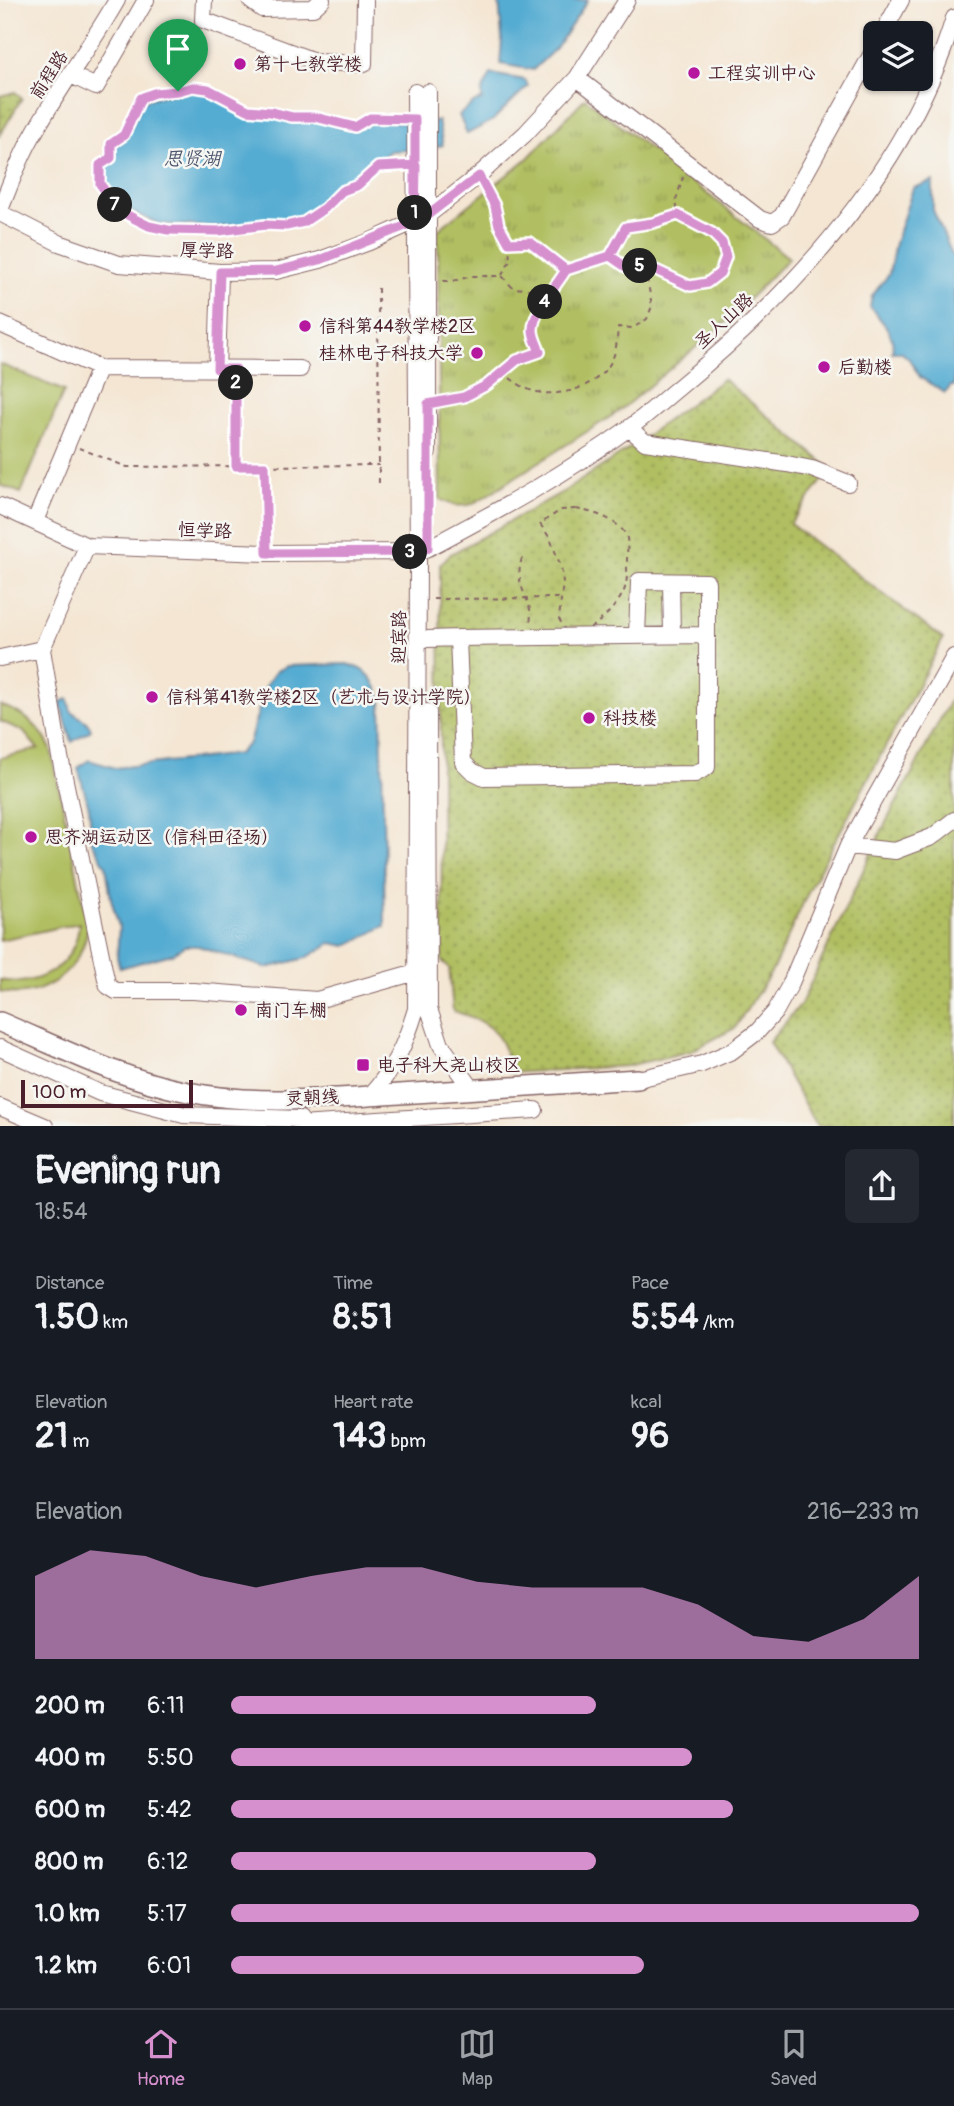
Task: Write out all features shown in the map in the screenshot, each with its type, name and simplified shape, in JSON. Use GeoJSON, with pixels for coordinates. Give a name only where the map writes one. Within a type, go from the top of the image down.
{"type":"FeatureCollection","features":[{"type":"Feature","properties":{"kind":"main road","name":"灵朝线"},"geometry":{"type":"LineString","coordinates":[[0,1022],[145,1081],[185,1091],[240,1098],[300,1118],[370,1096],[638,1079]]}},
{"type":"Feature","properties":{"kind":"street","name":"前程路"},"geometry":{"type":"LineString","coordinates":[[0,212],[13,174],[33,134],[117,0]]}},
{"type":"Feature","properties":{"kind":"street"},"geometry":{"type":"LineString","coordinates":[[71,75],[96,87],[145,0]]}},
{"type":"Feature","properties":{"kind":"street"},"geometry":{"type":"LineString","coordinates":[[204,0],[202,20],[317,62],[364,64],[365,0]]}},
{"type":"Feature","properties":{"kind":"street"},"geometry":{"type":"LineString","coordinates":[[250,0],[262,9],[313,8],[322,0]]}},
{"type":"Feature","properties":{"kind":"street","name":"厚学路"},"geometry":{"type":"LineString","coordinates":[[0,212],[59,243],[119,264],[220,272],[276,271],[320,260],[422,219],[479,176],[525,134],[577,78],[627,0]]}},
{"type":"Feature","properties":{"kind":"street"},"geometry":{"type":"LineString","coordinates":[[890,21],[901,0]]}},
{"type":"Feature","properties":{"kind":"street","name":"圣人山路"},"geometry":{"type":"LineString","coordinates":[[423,550],[546,482],[629,428],[716,356],[796,278],[873,182],[923,98],[954,18]]}},
{"type":"Feature","properties":{"kind":"street"},"geometry":{"type":"LineString","coordinates":[[577,78],[760,219],[772,223],[782,216],[863,70]]}},
{"type":"Feature","properties":{"kind":"street"},"geometry":{"type":"LineString","coordinates":[[422,92],[422,165],[415,119],[422,92]]}},
{"type":"Feature","properties":{"kind":"street","name":"迎宾路"},"geometry":{"type":"LineString","coordinates":[[422,165],[423,550],[428,599],[429,1009],[441,1045],[473,1090]]}},
{"type":"Feature","properties":{"kind":"street","name":"迎宾路"},"geometry":{"type":"LineString","coordinates":[[370,1096],[387,1077],[404,1047],[416,1009],[423,550],[428,404],[428,281],[422,219]]}},
{"type":"Feature","properties":{"kind":"street"},"geometry":{"type":"LineString","coordinates":[[217,369],[220,272]]}},
{"type":"Feature","properties":{"kind":"street"},"geometry":{"type":"LineString","coordinates":[[0,324],[99,368],[300,369]]}},
{"type":"Feature","properties":{"kind":"street"},"geometry":{"type":"LineString","coordinates":[[36,521],[99,368]]}},
{"type":"Feature","properties":{"kind":"street"},"geometry":{"type":"LineString","coordinates":[[629,428],[645,442],[812,469],[848,483]]}},
{"type":"Feature","properties":{"kind":"street","name":"恒学路"},"geometry":{"type":"LineString","coordinates":[[0,506],[87,545],[267,553],[423,550]]}},
{"type":"Feature","properties":{"kind":"street"},"geometry":{"type":"LineString","coordinates":[[87,545],[42,649],[64,775],[106,979],[111,989],[193,991],[317,1000],[416,972]]}},
{"type":"Feature","properties":{"kind":"street"},"geometry":{"type":"LineString","coordinates":[[458,638],[463,762],[472,771],[484,777],[695,774],[707,767],[707,582],[639,581],[637,636]]}},
{"type":"Feature","properties":{"kind":"street"},"geometry":{"type":"LineString","coordinates":[[671,582],[672,635]]}},
{"type":"Feature","properties":{"kind":"street"},"geometry":{"type":"LineString","coordinates":[[428,639],[708,635]]}},
{"type":"Feature","properties":{"kind":"street"},"geometry":{"type":"LineString","coordinates":[[0,658],[42,649]]}},
{"type":"Feature","properties":{"kind":"street"},"geometry":{"type":"LineString","coordinates":[[638,1079],[719,1058],[732,1051],[767,1022],[790,985],[848,846],[954,657]]}},
{"type":"Feature","properties":{"kind":"street"},"geometry":{"type":"LineString","coordinates":[[848,846],[895,851],[932,837],[954,820]]}},
{"type":"Feature","properties":{"kind":"street"},"geometry":{"type":"LineString","coordinates":[[0,1048],[100,1093],[184,1121],[300,1118],[428,1122],[535,1110]]}},
{"type":"Feature","properties":{"kind":"street"},"geometry":{"type":"LineString","coordinates":[[184,1121],[185,1091]]}},
{"type":"Feature","properties":{"kind":"street"},"geometry":{"type":"LineString","coordinates":[[428,1093],[428,1122]]}},
{"type":"Feature","properties":{"kind":"street"},"geometry":{"type":"LineString","coordinates":[[0,1107],[45,1126]]}},
{"type":"Feature","properties":{"kind":"path"},"geometry":{"type":"LineString","coordinates":[[415,119],[370,118],[355,127],[315,117],[292,117],[248,110],[208,89],[193,87],[154,93],[141,98],[124,135],[111,144],[111,158],[100,165],[100,184],[120,211],[149,226],[168,230],[219,231],[304,222],[325,208],[342,191],[358,185],[378,167],[422,165]]}},
{"type":"Feature","properties":{"kind":"path"},"geometry":{"type":"LineString","coordinates":[[479,176],[495,206],[499,225],[509,243],[510,261],[502,276]]}},
{"type":"Feature","properties":{"kind":"path"},"geometry":{"type":"LineString","coordinates":[[678,215],[676,200],[683,176]]}},
{"type":"Feature","properties":{"kind":"path"},"geometry":{"type":"LineString","coordinates":[[428,404],[464,397],[487,385],[517,360],[540,352],[533,331],[539,309],[566,270],[610,256],[626,227],[653,223],[678,215],[712,233],[722,243],[726,257],[720,273],[707,283],[690,286],[645,265],[626,267],[610,256]]}},
{"type":"Feature","properties":{"kind":"path"},"geometry":{"type":"LineString","coordinates":[[509,243],[530,242],[566,270]]}},
{"type":"Feature","properties":{"kind":"path"},"geometry":{"type":"LineString","coordinates":[[502,372],[530,390],[547,393],[565,393],[597,377],[611,362],[617,346],[618,327],[633,328],[647,319],[652,306],[645,265]]}},
{"type":"Feature","properties":{"kind":"path"},"geometry":{"type":"LineString","coordinates":[[428,281],[502,276],[513,288],[553,292]]}},
{"type":"Feature","properties":{"kind":"path"},"geometry":{"type":"LineString","coordinates":[[378,288],[379,487]]}},
{"type":"Feature","properties":{"kind":"path"},"geometry":{"type":"LineString","coordinates":[[236,369],[236,466]]}},
{"type":"Feature","properties":{"kind":"path"},"geometry":{"type":"LineString","coordinates":[[68,444],[127,467],[379,465]]}},
{"type":"Feature","properties":{"kind":"path"},"geometry":{"type":"LineString","coordinates":[[265,466],[267,553]]}},
{"type":"Feature","properties":{"kind":"path"},"geometry":{"type":"LineString","coordinates":[[576,509],[590,512],[616,525],[626,538],[628,578],[624,592],[601,620],[572,642],[559,619],[561,598],[561,567],[550,538],[540,524],[561,510],[576,509]]}},
{"type":"Feature","properties":{"kind":"path"},"geometry":{"type":"LineString","coordinates":[[523,558],[518,573],[531,620],[529,628]]}},
{"type":"Feature","properties":{"kind":"path"},"geometry":{"type":"LineString","coordinates":[[428,599],[561,598]]}},
{"type":"Feature","properties":{"kind":"green space"},"geometry":{"type":"Polygon","coordinates":[[[15,92],[22,98],[0,135],[0,96],[15,92]]]}},
{"type":"Feature","properties":{"kind":"green space"},"geometry":{"type":"Polygon","coordinates":[[[585,98],[789,258],[724,324],[618,412],[473,504],[452,504],[440,499],[438,230],[527,159],[585,98]]]}},
{"type":"Feature","properties":{"kind":"green space"},"geometry":{"type":"Polygon","coordinates":[[[0,364],[64,391],[21,493],[0,485],[0,364]]]}},
{"type":"Feature","properties":{"kind":"green space"},"geometry":{"type":"Polygon","coordinates":[[[723,379],[831,469],[790,524],[943,639],[812,884],[772,971],[735,1028],[691,1051],[627,1066],[509,1073],[504,1048],[493,1031],[477,1019],[453,1011],[449,968],[442,961],[440,565],[449,555],[563,492],[630,448],[723,379]]]}},
{"type":"Feature","properties":{"kind":"green space"},"geometry":{"type":"Polygon","coordinates":[[[954,693],[954,1126],[817,1126],[769,1042],[801,1004],[882,830],[954,693]]]}},
{"type":"Feature","properties":{"kind":"green space","name":"思齐湖运动区（信科田径场）"},"geometry":{"type":"Polygon","coordinates":[[[0,705],[30,721],[51,749],[88,927],[78,957],[69,969],[46,987],[16,993],[0,992],[0,980],[29,981],[53,970],[71,950],[77,938],[79,923],[0,940],[0,758],[38,749],[23,731],[0,721],[0,705]]]}},
{"type":"Feature","properties":{"kind":"water"},"geometry":{"type":"Polygon","coordinates":[[[499,0],[588,0],[556,48],[533,70],[500,64],[502,39],[499,0]]]}},
{"type":"Feature","properties":{"kind":"water"},"geometry":{"type":"Polygon","coordinates":[[[491,74],[525,80],[528,86],[492,121],[467,134],[459,115],[475,102],[482,100],[482,91],[491,74]]]}},
{"type":"Feature","properties":{"kind":"water","name":"思贤湖"},"geometry":{"type":"Polygon","coordinates":[[[193,90],[208,92],[247,113],[290,120],[315,120],[354,130],[373,122],[438,121],[443,145],[429,149],[390,151],[354,181],[342,186],[322,205],[285,223],[266,221],[220,227],[160,224],[136,214],[115,200],[105,185],[105,165],[115,162],[115,147],[126,137],[143,101],[193,90]]]}},
{"type":"Feature","properties":{"kind":"water"},"geometry":{"type":"Polygon","coordinates":[[[933,181],[933,210],[954,259],[954,386],[945,393],[920,377],[909,359],[901,352],[892,352],[890,333],[870,307],[872,296],[889,274],[895,243],[913,188],[933,181]]]}},
{"type":"Feature","properties":{"kind":"water"},"geometry":{"type":"Polygon","coordinates":[[[347,664],[369,675],[381,697],[385,926],[346,946],[331,943],[306,958],[267,968],[198,946],[184,946],[172,954],[120,968],[117,957],[119,927],[106,866],[92,842],[89,808],[78,768],[89,760],[115,768],[238,754],[249,743],[266,685],[276,671],[287,666],[347,664]]]}},
{"type":"Feature","properties":{"kind":"water"},"geometry":{"type":"Polygon","coordinates":[[[68,699],[71,711],[88,723],[91,730],[72,742],[60,702],[68,699]]]}},
{"type":"Feature","properties":{"kind":"place","name":"第十七教学楼"},"geometry":{"type":"Point","coordinates":[240,64]}},
{"type":"Feature","properties":{"kind":"place","name":"工程实训中心"},"geometry":{"type":"Point","coordinates":[694,73]}},
{"type":"Feature","properties":{"kind":"place","name":"信科第44教学楼2区"},"geometry":{"type":"Point","coordinates":[305,326]}},
{"type":"Feature","properties":{"kind":"place","name":"桂林电子科技大学"},"geometry":{"type":"Point","coordinates":[477,353]}},
{"type":"Feature","properties":{"kind":"place","name":"后勤楼"},"geometry":{"type":"Point","coordinates":[824,367]}},
{"type":"Feature","properties":{"kind":"place","name":"信科第41教学楼2区（艺术与设计学院）"},"geometry":{"type":"Point","coordinates":[152,697]}},
{"type":"Feature","properties":{"kind":"place","name":"科技楼"},"geometry":{"type":"Point","coordinates":[589,718]}},
{"type":"Feature","properties":{"kind":"place","name":"思齐湖运动区（信科田径场）"},"geometry":{"type":"Point","coordinates":[31,837]}},
{"type":"Feature","properties":{"kind":"place","name":"南门车棚"},"geometry":{"type":"Point","coordinates":[241,1010]}},
{"type":"Feature","properties":{"kind":"place","name":"电子科大尧山校区"},"geometry":{"type":"Point","coordinates":[363,1065]}},
{"type":"Feature","properties":{"kind":"route"},"geometry":{"type":"LineString","coordinates":[[178,91],[154,93],[141,98],[124,135],[111,144],[111,158],[100,165],[100,184],[109,198],[120,211],[149,226],[168,230],[219,231],[304,222],[325,208],[342,191],[358,185],[378,167],[416,165],[415,222],[479,176],[495,206],[499,225],[509,243],[530,242],[566,270],[592,262],[610,256],[626,267],[645,265],[690,286],[707,283],[720,273],[726,257],[722,243],[712,233],[678,215],[653,223],[626,227],[610,256],[566,270],[539,309],[533,331],[540,352],[517,360],[487,385],[464,397],[428,404],[428,548],[418,552],[267,553],[265,466],[236,466],[236,369],[217,369],[220,272],[276,271],[320,260],[415,222],[416,165],[415,119],[370,118],[355,127],[315,117],[292,117],[248,110],[208,89],[193,87],[178,91]]}}]}
